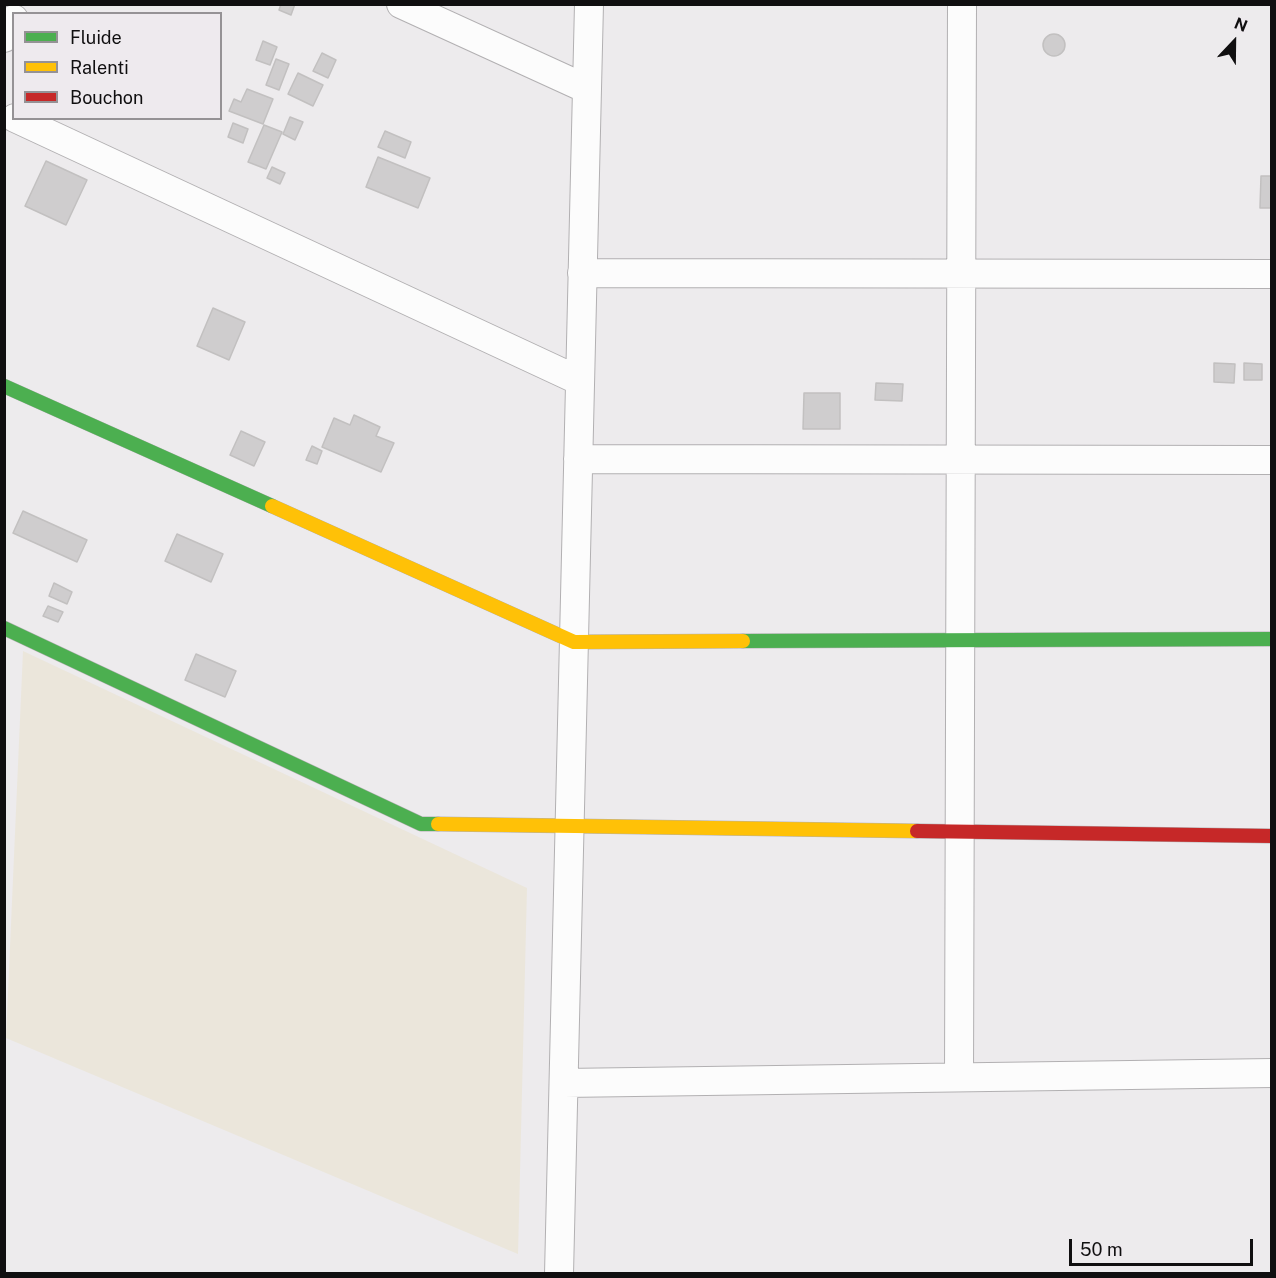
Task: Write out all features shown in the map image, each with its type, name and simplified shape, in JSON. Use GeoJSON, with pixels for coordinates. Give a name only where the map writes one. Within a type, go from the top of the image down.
{"type":"FeatureCollection","features":[{"type":"Feature","properties":{"kind":"street"},"geometry":{"type":"LineString","coordinates":[[401,4],[587,89]]}},
{"type":"Feature","properties":{"kind":"street"},"geometry":{"type":"LineString","coordinates":[[559,1274],[589,4]]}},
{"type":"Feature","properties":{"kind":"street"},"geometry":{"type":"LineString","coordinates":[[959,1077],[962,4]]}},
{"type":"Feature","properties":{"kind":"street"},"geometry":{"type":"LineString","coordinates":[[4,38],[12,23]]}},
{"type":"Feature","properties":{"kind":"street"},"geometry":{"type":"LineString","coordinates":[[18,120],[580,381]]}},
{"type":"Feature","properties":{"kind":"street"},"geometry":{"type":"LineString","coordinates":[[582,273],[1272,274]]}},
{"type":"Feature","properties":{"kind":"street"},"geometry":{"type":"LineString","coordinates":[[4,386],[574,642],[1272,639]]}},
{"type":"Feature","properties":{"kind":"street"},"geometry":{"type":"LineString","coordinates":[[578,459],[1272,460]]}},
{"type":"Feature","properties":{"kind":"street"},"geometry":{"type":"LineString","coordinates":[[4,628],[421,824],[1272,836]]}},
{"type":"Feature","properties":{"kind":"street"},"geometry":{"type":"LineString","coordinates":[[564,1083],[1272,1073]]}},
{"type":"Feature","properties":{"kind":"shaded area"},"geometry":{"type":"Polygon","coordinates":[[[23,651],[527,888],[518,1254],[6,1038],[23,651]]]}},
{"type":"Feature","properties":{"kind":"building"},"geometry":{"type":"Polygon","coordinates":[[[281,4],[295,4],[291,15],[279,10],[281,4]]]}},
{"type":"Feature","properties":{"kind":"building"},"geometry":{"type":"Polygon","coordinates":[[[1054,34],[1062,37],[1065,45],[1062,53],[1054,56],[1046,53],[1043,45],[1046,37],[1054,34]]]}},
{"type":"Feature","properties":{"kind":"building"},"geometry":{"type":"Polygon","coordinates":[[[263,41],[277,47],[270,65],[256,60],[263,41]]]}},
{"type":"Feature","properties":{"kind":"building"},"geometry":{"type":"Polygon","coordinates":[[[322,53],[336,60],[328,78],[313,71],[322,53]]]}},
{"type":"Feature","properties":{"kind":"building"},"geometry":{"type":"Polygon","coordinates":[[[276,59],[289,64],[279,90],[266,85],[276,59]]]}},
{"type":"Feature","properties":{"kind":"building"},"geometry":{"type":"Polygon","coordinates":[[[298,73],[323,85],[313,106],[288,94],[298,73]]]}},
{"type":"Feature","properties":{"kind":"building"},"geometry":{"type":"Polygon","coordinates":[[[247,89],[273,99],[263,124],[229,111],[234,99],[241,102],[247,89]]]}},
{"type":"Feature","properties":{"kind":"building"},"geometry":{"type":"Polygon","coordinates":[[[290,117],[303,122],[295,140],[283,134],[290,117]]]}},
{"type":"Feature","properties":{"kind":"building"},"geometry":{"type":"Polygon","coordinates":[[[233,123],[248,129],[243,143],[228,137],[233,123]]]}},
{"type":"Feature","properties":{"kind":"building"},"geometry":{"type":"Polygon","coordinates":[[[264,125],[282,132],[266,169],[248,162],[264,125]]]}},
{"type":"Feature","properties":{"kind":"building"},"geometry":{"type":"Polygon","coordinates":[[[385,131],[411,142],[405,158],[378,147],[385,131]]]}},
{"type":"Feature","properties":{"kind":"building"},"geometry":{"type":"Polygon","coordinates":[[[378,157],[430,178],[418,208],[366,187],[378,157]]]}},
{"type":"Feature","properties":{"kind":"building"},"geometry":{"type":"Polygon","coordinates":[[[46,161],[87,180],[66,225],[25,206],[46,161]]]}},
{"type":"Feature","properties":{"kind":"building"},"geometry":{"type":"Polygon","coordinates":[[[272,167],[285,173],[280,184],[267,178],[272,167]]]}},
{"type":"Feature","properties":{"kind":"building"},"geometry":{"type":"Polygon","coordinates":[[[1261,176],[1272,176],[1272,208],[1260,208],[1261,176]]]}},
{"type":"Feature","properties":{"kind":"building"},"geometry":{"type":"Polygon","coordinates":[[[213,308],[245,322],[229,360],[197,346],[213,308]]]}},
{"type":"Feature","properties":{"kind":"building"},"geometry":{"type":"Polygon","coordinates":[[[1214,363],[1235,364],[1234,383],[1214,382],[1214,363]]]}},
{"type":"Feature","properties":{"kind":"building"},"geometry":{"type":"Polygon","coordinates":[[[1244,363],[1262,364],[1262,380],[1244,380],[1244,363]]]}},
{"type":"Feature","properties":{"kind":"building"},"geometry":{"type":"Polygon","coordinates":[[[876,383],[903,384],[902,401],[875,400],[876,383]]]}},
{"type":"Feature","properties":{"kind":"building"},"geometry":{"type":"Polygon","coordinates":[[[804,393],[840,393],[840,429],[803,429],[804,393]]]}},
{"type":"Feature","properties":{"kind":"building"},"geometry":{"type":"Polygon","coordinates":[[[354,415],[380,427],[376,436],[394,443],[381,472],[322,447],[334,418],[350,425],[354,415]]]}},
{"type":"Feature","properties":{"kind":"building"},"geometry":{"type":"Polygon","coordinates":[[[241,431],[265,442],[254,466],[230,455],[241,431]]]}},
{"type":"Feature","properties":{"kind":"building"},"geometry":{"type":"Polygon","coordinates":[[[312,446],[322,451],[317,464],[306,460],[312,446]]]}},
{"type":"Feature","properties":{"kind":"building"},"geometry":{"type":"Polygon","coordinates":[[[23,511],[87,540],[77,562],[13,533],[23,511]]]}},
{"type":"Feature","properties":{"kind":"building"},"geometry":{"type":"Polygon","coordinates":[[[177,534],[223,554],[211,582],[165,561],[177,534]]]}},
{"type":"Feature","properties":{"kind":"building"},"geometry":{"type":"Polygon","coordinates":[[[54,583],[72,592],[67,604],[49,596],[54,583]]]}},
{"type":"Feature","properties":{"kind":"building"},"geometry":{"type":"Polygon","coordinates":[[[48,606],[63,612],[58,622],[43,616],[48,606]]]}},
{"type":"Feature","properties":{"kind":"building"},"geometry":{"type":"Polygon","coordinates":[[[196,654],[236,671],[225,697],[185,680],[196,654]]]}},
{"type":"Feature","properties":{"kind":"traffic: fast"},"geometry":{"type":"LineString","coordinates":[[4,386],[272,506]]}},
{"type":"Feature","properties":{"kind":"traffic: fast"},"geometry":{"type":"LineString","coordinates":[[4,628],[421,824],[438,824]]}},
{"type":"Feature","properties":{"kind":"traffic: fast"},"geometry":{"type":"LineString","coordinates":[[743,641],[1272,639]]}},
{"type":"Feature","properties":{"kind":"traffic: slow"},"geometry":{"type":"LineString","coordinates":[[272,506],[574,642],[743,641]]}},
{"type":"Feature","properties":{"kind":"traffic: slow"},"geometry":{"type":"LineString","coordinates":[[438,824],[917,831]]}},
{"type":"Feature","properties":{"kind":"traffic: jam"},"geometry":{"type":"LineString","coordinates":[[917,831],[1272,836]]}}]}
